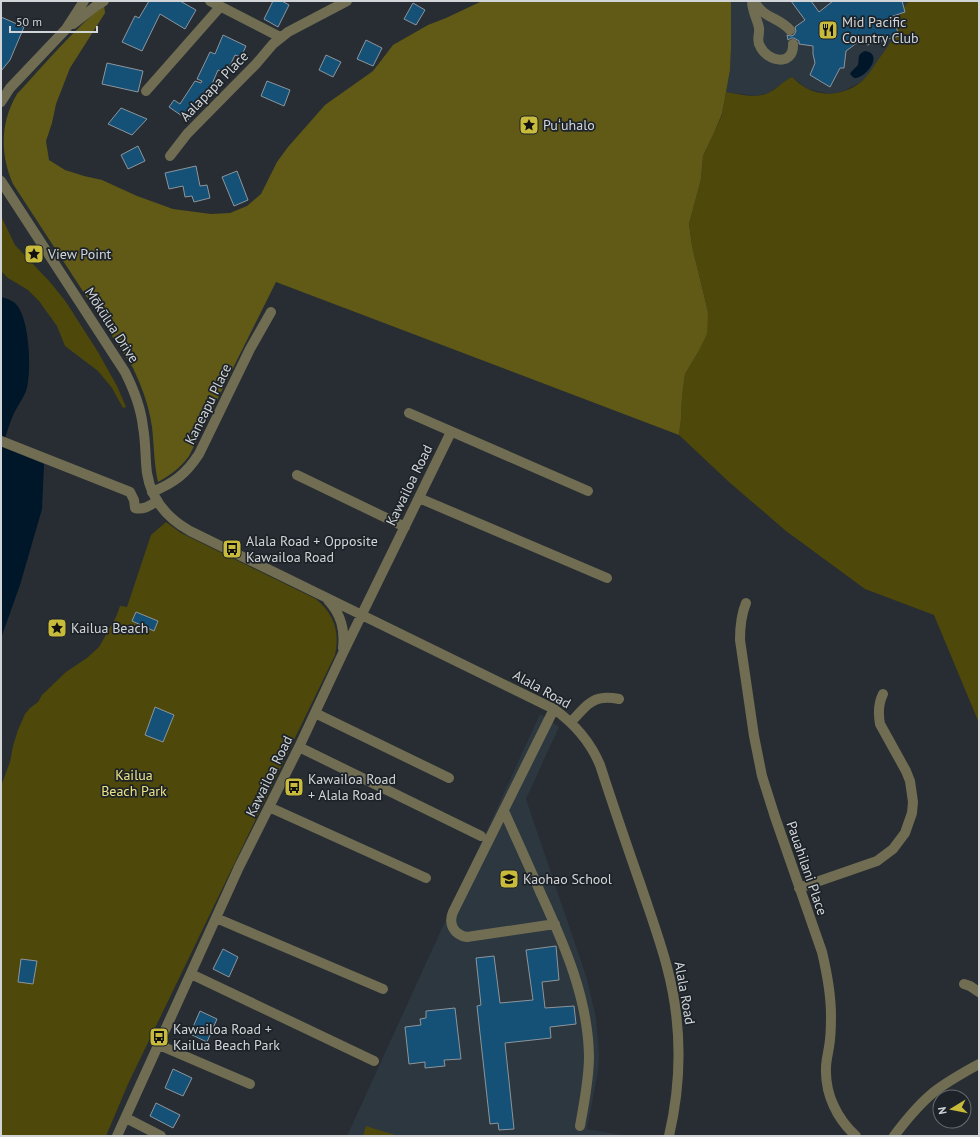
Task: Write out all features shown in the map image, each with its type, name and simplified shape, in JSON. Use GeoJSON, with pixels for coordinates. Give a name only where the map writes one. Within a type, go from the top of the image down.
{"type":"FeatureCollection","features":[{"type":"Feature","properties":{"kind":"street"},"geometry":{"type":"LineString","coordinates":[[1,102],[10,88],[66,28],[84,1]]}},
{"type":"Feature","properties":{"kind":"street"},"geometry":{"type":"LineString","coordinates":[[66,28],[104,1]]}},
{"type":"Feature","properties":{"kind":"street"},"geometry":{"type":"LineString","coordinates":[[210,1],[280,37]]}},
{"type":"Feature","properties":{"kind":"street","name":"Aalapapa Place"},"geometry":{"type":"LineString","coordinates":[[170,156],[187,134],[256,64],[280,37],[347,1]]}},
{"type":"Feature","properties":{"kind":"street"},"geometry":{"type":"LineString","coordinates":[[753,1],[762,12],[784,24],[790,30]]}},
{"type":"Feature","properties":{"kind":"street"},"geometry":{"type":"LineString","coordinates":[[753,1],[752,8],[758,24],[758,41],[760,48],[774,59],[783,60],[788,57],[792,51],[793,44]]}},
{"type":"Feature","properties":{"kind":"street"},"geometry":{"type":"LineString","coordinates":[[146,91],[220,7]]}},
{"type":"Feature","properties":{"kind":"street"},"geometry":{"type":"LineString","coordinates":[[759,32],[770,23],[779,22]]}},
{"type":"Feature","properties":{"kind":"street","name":"Mōkūlua Drive"},"geometry":{"type":"LineString","coordinates":[[1,181],[125,372],[134,391],[141,414],[147,473],[155,497]]}},
{"type":"Feature","properties":{"kind":"street","name":"Kaneapu Place"},"geometry":{"type":"LineString","coordinates":[[1,441],[130,492],[134,500],[135,508],[145,508],[194,462],[250,349],[271,312]]}},
{"type":"Feature","properties":{"kind":"street"},"geometry":{"type":"LineString","coordinates":[[409,413],[588,491]]}},
{"type":"Feature","properties":{"kind":"street","name":"Kawailoa Road"},"geometry":{"type":"LineString","coordinates":[[117,1136],[239,867],[299,747],[450,432]]}},
{"type":"Feature","properties":{"kind":"street"},"geometry":{"type":"LineString","coordinates":[[297,475],[405,526]]}},
{"type":"Feature","properties":{"kind":"street","name":"Alala Road"},"geometry":{"type":"LineString","coordinates":[[155,497],[171,518],[190,531],[554,709],[571,722],[585,737],[600,765],[668,968],[675,1007],[679,1048],[677,1091],[669,1136]]}},
{"type":"Feature","properties":{"kind":"street"},"geometry":{"type":"LineString","coordinates":[[419,498],[607,578]]}},
{"type":"Feature","properties":{"kind":"street"},"geometry":{"type":"LineString","coordinates":[[322,595],[334,608],[342,624],[344,639],[342,655]]}},
{"type":"Feature","properties":{"kind":"street","name":"Pauahilani Place"},"geometry":{"type":"LineString","coordinates":[[746,603],[741,618],[740,640],[754,736],[762,776],[822,952],[829,983],[831,1031],[826,1068],[830,1098],[839,1117],[856,1136]]}},
{"type":"Feature","properties":{"kind":"street"},"geometry":{"type":"LineString","coordinates":[[799,888],[877,861],[900,842],[905,833],[912,813],[912,792],[906,771],[880,724],[879,706],[883,694]]}},
{"type":"Feature","properties":{"kind":"street"},"geometry":{"type":"LineString","coordinates":[[571,722],[587,705],[594,700],[603,698],[619,699]]}},
{"type":"Feature","properties":{"kind":"street"},"geometry":{"type":"LineString","coordinates":[[554,709],[452,916],[451,923],[452,927],[458,934],[466,937],[555,924]]}},
{"type":"Feature","properties":{"kind":"street"},"geometry":{"type":"LineString","coordinates":[[315,713],[449,778]]}},
{"type":"Feature","properties":{"kind":"street"},"geometry":{"type":"LineString","coordinates":[[299,747],[481,836]]}},
{"type":"Feature","properties":{"kind":"street"},"geometry":{"type":"LineString","coordinates":[[269,807],[426,878]]}},
{"type":"Feature","properties":{"kind":"street"},"geometry":{"type":"LineString","coordinates":[[504,811],[561,937],[578,986],[587,1032],[589,1056],[587,1088],[580,1126]]}},
{"type":"Feature","properties":{"kind":"street"},"geometry":{"type":"LineString","coordinates":[[216,918],[383,989]]}},
{"type":"Feature","properties":{"kind":"street"},"geometry":{"type":"LineString","coordinates":[[191,974],[374,1061]]}},
{"type":"Feature","properties":{"kind":"street"},"geometry":{"type":"LineString","coordinates":[[964,984],[979,992]]}},
{"type":"Feature","properties":{"kind":"street"},"geometry":{"type":"LineString","coordinates":[[158,1045],[250,1084]]}},
{"type":"Feature","properties":{"kind":"street"},"geometry":{"type":"LineString","coordinates":[[894,1136],[914,1111],[933,1093],[956,1077],[979,1064]]}},
{"type":"Feature","properties":{"kind":"street"},"geometry":{"type":"LineString","coordinates":[[126,1118],[161,1136]]}},
{"type":"Feature","properties":{"kind":"shaded area"},"geometry":{"type":"Polygon","coordinates":[[[482,1],[731,1],[730,70],[722,114],[703,156],[701,179],[689,224],[692,246],[708,312],[707,334],[685,374],[679,435],[276,282],[189,456],[183,464],[167,477],[158,482],[149,412],[142,389],[133,368],[13,184],[9,173],[4,150],[5,127],[11,105],[17,94],[70,37],[104,5],[105,13],[70,68],[56,104],[46,141],[49,160],[65,170],[102,180],[137,196],[173,209],[211,214],[230,213],[247,206],[261,194],[277,162],[288,147],[325,105],[373,71],[393,45],[428,25],[482,1]]]}},
{"type":"Feature","properties":{"kind":"shaded area"},"geometry":{"type":"Polygon","coordinates":[[[731,1],[909,1],[901,14],[889,46],[869,74],[861,82],[841,92],[830,94],[808,89],[792,77],[768,93],[757,96],[726,92],[730,70],[731,1]]]}},
{"type":"Feature","properties":{"kind":"shaded area","name":"Kaohao School"},"geometry":{"type":"Polygon","coordinates":[[[540,714],[559,727],[526,799],[587,979],[596,1018],[599,1054],[598,1071],[587,1129],[627,1136],[347,1136],[540,714]]]}},
{"type":"Feature","properties":{"kind":"green space"},"geometry":{"type":"Polygon","coordinates":[[[909,1],[979,1],[979,723],[934,615],[865,589],[786,531],[729,482],[679,435],[685,374],[697,354],[708,312],[692,246],[689,224],[701,179],[703,156],[722,115],[726,92],[747,96],[763,95],[792,77],[806,88],[820,93],[835,93],[849,89],[865,78],[887,47],[895,32],[903,9],[909,1]]]}},
{"type":"Feature","properties":{"kind":"green space"},"geometry":{"type":"Polygon","coordinates":[[[1,216],[15,245],[50,282],[66,302],[98,352],[117,386],[126,407],[123,408],[112,388],[98,371],[65,346],[57,326],[39,301],[28,290],[8,278],[1,271],[1,216]]]}},
{"type":"Feature","properties":{"kind":"green space","name":"Kailua Beach Park"},"geometry":{"type":"Polygon","coordinates":[[[166,522],[181,533],[316,599],[327,611],[334,624],[337,638],[335,655],[128,1084],[106,1136],[1,1136],[1,786],[10,762],[18,730],[25,714],[66,672],[87,658],[99,647],[116,617],[120,606],[127,607],[151,535],[166,522]]]}},
{"type":"Feature","properties":{"kind":"green space"},"geometry":{"type":"Polygon","coordinates":[[[366,1126],[398,1136],[363,1136],[366,1126]]]}},
{"type":"Feature","properties":{"kind":"water"},"geometry":{"type":"Polygon","coordinates":[[[865,51],[871,53],[873,57],[871,66],[863,75],[854,78],[850,74],[858,65],[859,55],[865,51]]]}},
{"type":"Feature","properties":{"kind":"water"},"geometry":{"type":"Polygon","coordinates":[[[1,297],[15,303],[20,310],[27,332],[29,358],[26,391],[13,415],[2,447],[44,464],[42,509],[20,585],[1,638],[1,297]]]}},
{"type":"Feature","properties":{"kind":"building"},"geometry":{"type":"Polygon","coordinates":[[[149,1],[180,1],[196,10],[185,29],[160,14],[142,51],[122,42],[135,16],[139,18],[149,1]]]}},
{"type":"Feature","properties":{"kind":"building"},"geometry":{"type":"Polygon","coordinates":[[[273,1],[282,1],[289,5],[278,27],[264,19],[273,1]]]}},
{"type":"Feature","properties":{"kind":"building"},"geometry":{"type":"Polygon","coordinates":[[[791,1],[811,1],[819,12],[833,1],[902,1],[905,12],[893,16],[899,36],[867,45],[862,39],[846,51],[844,68],[840,68],[830,87],[810,75],[815,63],[813,46],[799,44],[799,41],[794,38],[788,40],[787,35],[794,35],[796,31],[795,27],[805,20],[791,1]]]}},
{"type":"Feature","properties":{"kind":"building"},"geometry":{"type":"Polygon","coordinates":[[[413,3],[425,10],[416,25],[404,19],[413,3]]]}},
{"type":"Feature","properties":{"kind":"building"},"geometry":{"type":"Polygon","coordinates":[[[1,17],[24,27],[10,60],[1,71],[1,17]]]}},
{"type":"Feature","properties":{"kind":"building"},"geometry":{"type":"Polygon","coordinates":[[[223,35],[246,46],[241,57],[235,55],[226,74],[218,70],[210,89],[188,120],[169,107],[174,100],[180,104],[195,81],[201,83],[202,81],[197,79],[210,52],[215,54],[223,35]]]}},
{"type":"Feature","properties":{"kind":"building"},"geometry":{"type":"Polygon","coordinates":[[[366,40],[382,48],[373,66],[357,59],[366,40]]]}},
{"type":"Feature","properties":{"kind":"building"},"geometry":{"type":"Polygon","coordinates":[[[326,55],[341,62],[333,77],[319,70],[326,55]]]}},
{"type":"Feature","properties":{"kind":"building"},"geometry":{"type":"Polygon","coordinates":[[[107,63],[143,71],[138,92],[102,84],[107,63]]]}},
{"type":"Feature","properties":{"kind":"building"},"geometry":{"type":"Polygon","coordinates":[[[267,81],[290,90],[284,106],[261,96],[267,81]]]}},
{"type":"Feature","properties":{"kind":"building"},"geometry":{"type":"Polygon","coordinates":[[[121,108],[147,119],[132,135],[108,124],[121,108]]]}},
{"type":"Feature","properties":{"kind":"building"},"geometry":{"type":"Polygon","coordinates":[[[138,146],[145,161],[128,169],[121,155],[138,146]]]}},
{"type":"Feature","properties":{"kind":"building"},"geometry":{"type":"Polygon","coordinates":[[[196,166],[200,186],[207,185],[210,198],[194,202],[192,196],[185,197],[183,186],[169,189],[165,173],[196,166]]]}},
{"type":"Feature","properties":{"kind":"building"},"geometry":{"type":"Polygon","coordinates":[[[237,171],[248,200],[234,206],[222,177],[237,171]]]}},
{"type":"Feature","properties":{"kind":"building"},"geometry":{"type":"Polygon","coordinates":[[[136,612],[158,621],[154,631],[132,621],[136,612]]]}},
{"type":"Feature","properties":{"kind":"building"},"geometry":{"type":"Polygon","coordinates":[[[155,707],[174,715],[163,742],[145,735],[155,707]]]}},
{"type":"Feature","properties":{"kind":"building"},"geometry":{"type":"Polygon","coordinates":[[[556,946],[559,980],[542,982],[545,1008],[574,1006],[576,1024],[550,1027],[551,1038],[505,1043],[514,1129],[499,1130],[498,1123],[490,1124],[477,1006],[481,1005],[476,958],[494,956],[500,1003],[533,1000],[526,950],[556,946]]]}},
{"type":"Feature","properties":{"kind":"building"},"geometry":{"type":"Polygon","coordinates":[[[223,949],[238,957],[229,977],[213,969],[223,949]]]}},
{"type":"Feature","properties":{"kind":"building"},"geometry":{"type":"Polygon","coordinates":[[[21,959],[37,961],[33,984],[18,982],[21,959]]]}},
{"type":"Feature","properties":{"kind":"building"},"geometry":{"type":"Polygon","coordinates":[[[455,1008],[461,1059],[444,1060],[445,1066],[425,1068],[425,1062],[409,1064],[405,1027],[421,1025],[420,1019],[426,1018],[426,1011],[455,1008]]]}},
{"type":"Feature","properties":{"kind":"building"},"geometry":{"type":"Polygon","coordinates":[[[200,1011],[217,1019],[207,1042],[190,1034],[200,1011]]]}},
{"type":"Feature","properties":{"kind":"building"},"geometry":{"type":"Polygon","coordinates":[[[173,1069],[192,1078],[183,1096],[165,1088],[173,1069]]]}},
{"type":"Feature","properties":{"kind":"building"},"geometry":{"type":"Polygon","coordinates":[[[156,1103],[180,1115],[173,1128],[150,1116],[156,1103]]]}},
{"type":"Feature","properties":{"kind":"place","name":"Mid Pacific Country Club"},"geometry":{"type":"Point","coordinates":[828,30]}},
{"type":"Feature","properties":{"kind":"place","name":"Puʻuhalo"},"geometry":{"type":"Point","coordinates":[529,125]}},
{"type":"Feature","properties":{"kind":"place","name":"View Point"},"geometry":{"type":"Point","coordinates":[34,254]}},
{"type":"Feature","properties":{"kind":"place","name":"Alala Road + Opposite Kawailoa Road"},"geometry":{"type":"Point","coordinates":[232,549]}},
{"type":"Feature","properties":{"kind":"place","name":"Kailua Beach"},"geometry":{"type":"Point","coordinates":[57,628]}},
{"type":"Feature","properties":{"kind":"place","name":"Kawailoa Road + Alala Road"},"geometry":{"type":"Point","coordinates":[294,787]}},
{"type":"Feature","properties":{"kind":"place","name":"Kaohao School"},"geometry":{"type":"Point","coordinates":[509,879]}},
{"type":"Feature","properties":{"kind":"place","name":"Kawailoa Road + Kailua Beach Park"},"geometry":{"type":"Point","coordinates":[159,1037]}}]}
